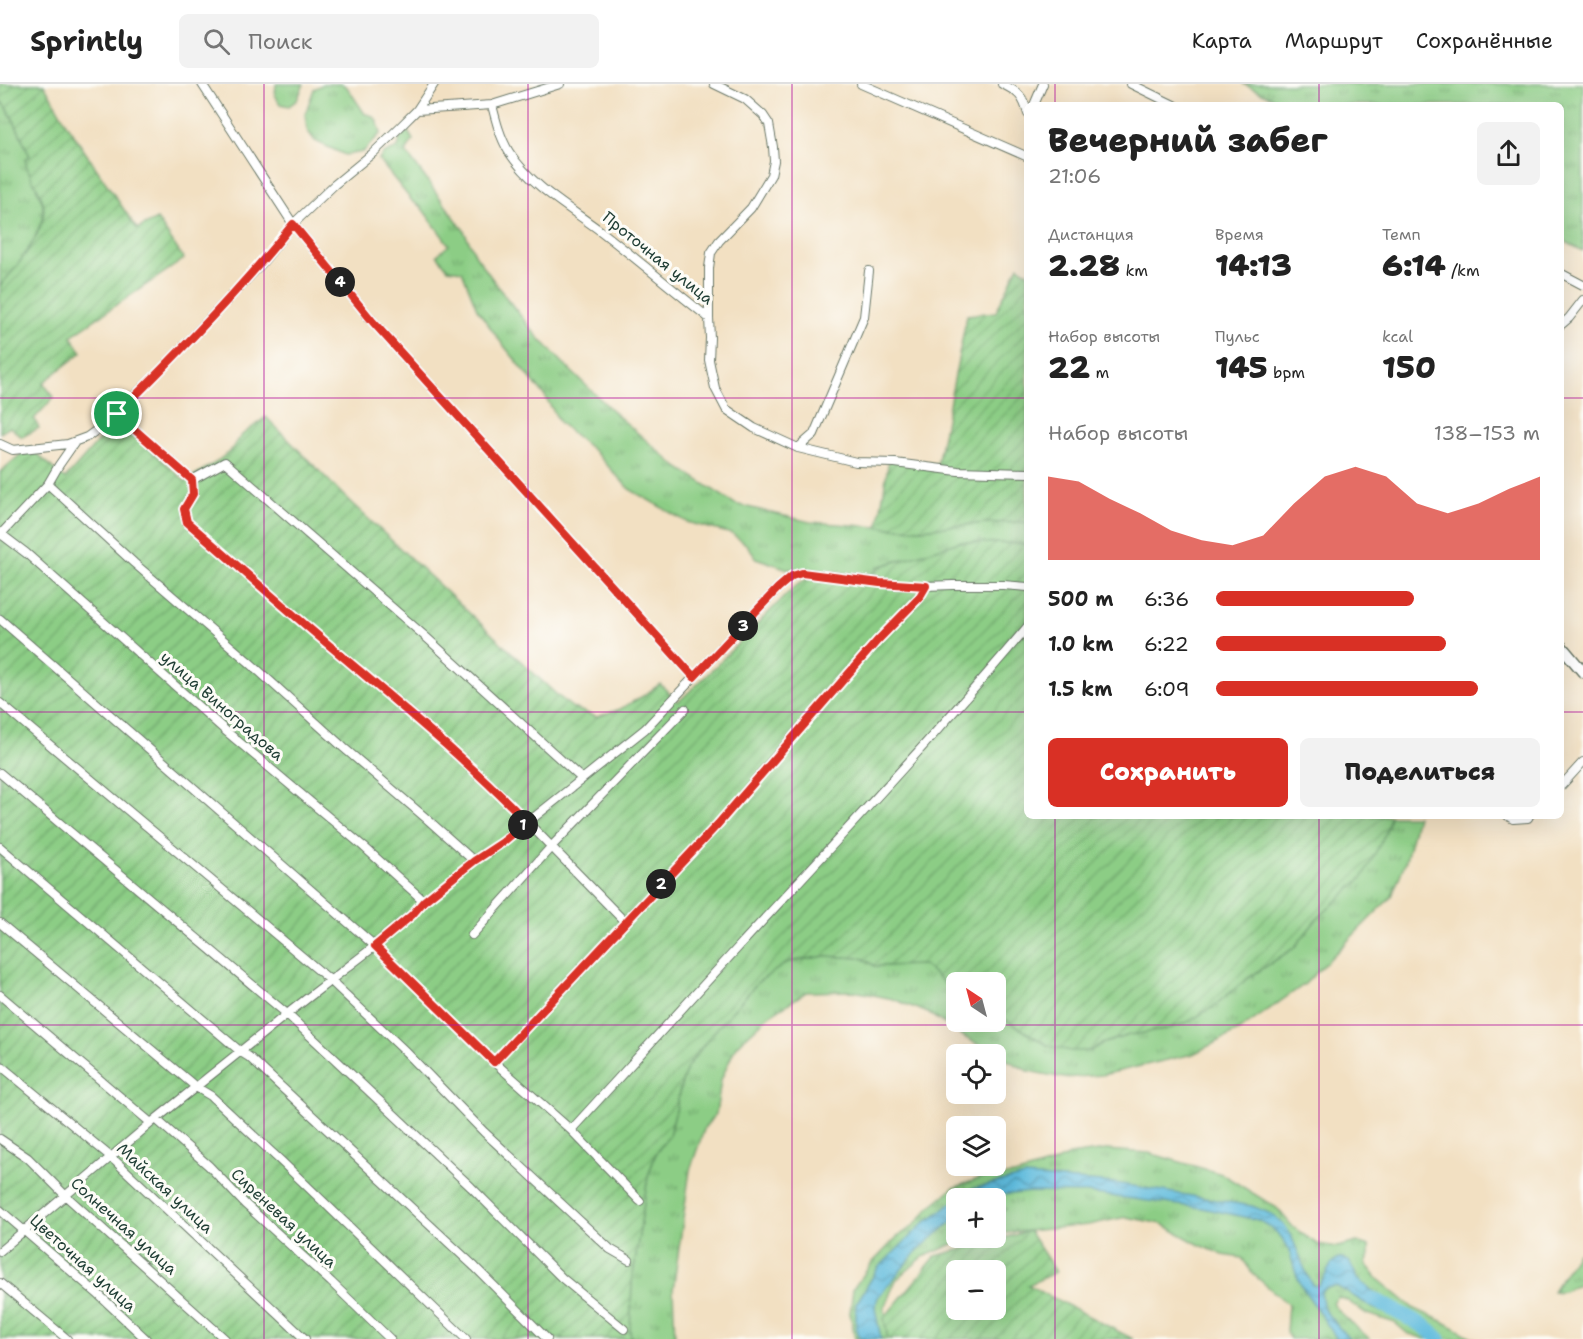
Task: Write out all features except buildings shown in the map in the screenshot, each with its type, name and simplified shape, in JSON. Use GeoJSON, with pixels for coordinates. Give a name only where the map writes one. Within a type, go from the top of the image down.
{"type":"FeatureCollection","features":[{"type":"Feature","properties":{"kind":"street"},"geometry":{"type":"LineString","coordinates":[[202,84],[293,224],[373,322],[694,677]]}},
{"type":"Feature","properties":{"kind":"street"},"geometry":{"type":"LineString","coordinates":[[0,444],[13,450],[75,442],[87,437],[117,414],[262,263],[293,224],[417,110],[434,84]]}},
{"type":"Feature","properties":{"kind":"street"},"geometry":{"type":"LineString","coordinates":[[417,110],[492,105],[560,84]]}},
{"type":"Feature","properties":{"kind":"street"},"geometry":{"type":"LineString","coordinates":[[709,318],[708,268],[711,253],[719,241],[752,208],[771,175],[774,161],[769,124],[763,115],[745,99],[714,84]]}},
{"type":"Feature","properties":{"kind":"street"},"geometry":{"type":"LineString","coordinates":[[861,84],[1024,155]]}},
{"type":"Feature","properties":{"kind":"street"},"geometry":{"type":"LineString","coordinates":[[1002,84],[1019,94],[1024,103]]}},
{"type":"Feature","properties":{"kind":"street"},"geometry":{"type":"LineString","coordinates":[[1035,102],[1043,84]]}},
{"type":"Feature","properties":{"kind":"street"},"geometry":{"type":"LineString","coordinates":[[1131,84],[1168,102]]}},
{"type":"Feature","properties":{"kind":"street","name":"Проточная улица"},"geometry":{"type":"LineString","coordinates":[[492,105],[498,129],[508,151],[522,169],[543,189],[603,233],[709,318],[709,360],[715,388],[726,409],[754,428],[798,448],[856,462],[895,462],[958,471],[1024,473]]}},
{"type":"Feature","properties":{"kind":"street"},"geometry":{"type":"LineString","coordinates":[[798,448],[814,434],[864,317],[869,271]]}},
{"type":"Feature","properties":{"kind":"street"},"geometry":{"type":"LineString","coordinates":[[1564,275],[1582,287]]}},
{"type":"Feature","properties":{"kind":"street"},"geometry":{"type":"LineString","coordinates":[[1564,322],[1583,300]]}},
{"type":"Feature","properties":{"kind":"street"},"geometry":{"type":"LineString","coordinates":[[117,414],[192,480],[193,494],[184,509],[187,522],[416,718],[501,795],[625,922]]}},
{"type":"Feature","properties":{"kind":"street"},"geometry":{"type":"LineString","coordinates":[[0,534],[48,484],[75,442]]}},
{"type":"Feature","properties":{"kind":"street"},"geometry":{"type":"LineString","coordinates":[[192,480],[225,462],[427,638],[581,778]]}},
{"type":"Feature","properties":{"kind":"street"},"geometry":{"type":"LineString","coordinates":[[48,484],[474,861]]}},
{"type":"Feature","properties":{"kind":"street","name":"улица Виноградова"},"geometry":{"type":"LineString","coordinates":[[0,534],[26,554],[226,732],[424,901]]}},
{"type":"Feature","properties":{"kind":"street"},"geometry":{"type":"LineString","coordinates":[[0,1251],[154,1121],[375,946],[412,915],[424,901],[474,861],[503,842],[645,729],[792,576],[802,573],[880,583],[926,586],[1024,587]]}},
{"type":"Feature","properties":{"kind":"street"},"geometry":{"type":"LineString","coordinates":[[494,1062],[718,824],[877,641],[919,598],[926,586]]}},
{"type":"Feature","properties":{"kind":"street"},"geometry":{"type":"LineString","coordinates":[[0,619],[375,946],[494,1062],[571,1130],[640,1201]]}},
{"type":"Feature","properties":{"kind":"street"},"geometry":{"type":"LineString","coordinates":[[571,1130],[834,845],[1024,631]]}},
{"type":"Feature","properties":{"kind":"street"},"geometry":{"type":"LineString","coordinates":[[1564,649],[1583,672]]}},
{"type":"Feature","properties":{"kind":"street"},"geometry":{"type":"LineString","coordinates":[[0,703],[330,980],[484,1131],[610,1249],[629,1260]]}},
{"type":"Feature","properties":{"kind":"street"},"geometry":{"type":"LineString","coordinates":[[472,935],[551,847],[685,709]]}},
{"type":"Feature","properties":{"kind":"street"},"geometry":{"type":"LineString","coordinates":[[1564,783],[1583,762]]}},
{"type":"Feature","properties":{"kind":"street"},"geometry":{"type":"LineString","coordinates":[[0,773],[287,1014],[471,1187],[562,1278],[624,1329]]}},
{"type":"Feature","properties":{"kind":"street"},"geometry":{"type":"LineString","coordinates":[[0,847],[249,1058],[475,1267],[548,1339]]}},
{"type":"Feature","properties":{"kind":"street"},"geometry":{"type":"LineString","coordinates":[[0,923],[196,1088],[211,1096],[466,1339]]}},
{"type":"Feature","properties":{"kind":"street","name":"Сиреневая улица"},"geometry":{"type":"LineString","coordinates":[[0,995],[209,1166],[245,1204],[390,1339]]}},
{"type":"Feature","properties":{"kind":"street","name":"Майская улица"},"geometry":{"type":"LineString","coordinates":[[0,1065],[111,1157],[305,1339]]}},
{"type":"Feature","properties":{"kind":"street","name":"Солнечная улица"},"geometry":{"type":"LineString","coordinates":[[0,1139],[28,1158],[66,1196],[225,1339]]}},
{"type":"Feature","properties":{"kind":"street","name":"Цветочная улица"},"geometry":{"type":"LineString","coordinates":[[0,1210],[99,1295],[146,1339]]}},
{"type":"Feature","properties":{"kind":"street"},"geometry":{"type":"LineString","coordinates":[[0,1283],[67,1339]]}},
{"type":"Feature","properties":{"kind":"green space"},"geometry":{"type":"Polygon","coordinates":[[[0,84],[44,84],[69,128],[137,229],[157,219],[184,259],[71,336],[82,352],[43,383],[54,397],[34,419],[39,428],[22,437],[10,427],[0,433],[0,286],[30,248],[44,213],[39,192],[26,165],[25,159],[30,156],[13,119],[0,100],[0,84]]]}},
{"type":"Feature","properties":{"kind":"green space"},"geometry":{"type":"Polygon","coordinates":[[[276,84],[304,84],[297,100],[289,106],[280,104],[275,95],[276,84]]]}},
{"type":"Feature","properties":{"kind":"green space"},"geometry":{"type":"Polygon","coordinates":[[[323,84],[342,84],[347,87],[365,114],[376,120],[381,133],[363,152],[345,155],[315,141],[307,130],[305,114],[314,89],[323,84]]]}},
{"type":"Feature","properties":{"kind":"green space"},"geometry":{"type":"Polygon","coordinates":[[[1243,84],[1583,84],[1583,251],[1564,241],[1564,102],[1282,102],[1243,84]]]}},
{"type":"Feature","properties":{"kind":"green space"},"geometry":{"type":"Polygon","coordinates":[[[0,100],[13,120],[30,156],[25,159],[43,204],[42,220],[33,242],[15,269],[0,286],[0,100]]]}},
{"type":"Feature","properties":{"kind":"green space"},"geometry":{"type":"Polygon","coordinates":[[[407,130],[413,140],[406,152],[463,229],[476,256],[535,334],[618,416],[676,466],[735,504],[810,522],[920,529],[1024,522],[1024,544],[960,542],[878,567],[872,576],[788,569],[756,558],[747,545],[732,534],[687,522],[629,489],[595,452],[560,423],[545,396],[477,309],[462,271],[448,269],[437,255],[449,245],[421,207],[412,201],[379,160],[383,154],[398,148],[400,138],[407,130]]]}},
{"type":"Feature","properties":{"kind":"green space"},"geometry":{"type":"Polygon","coordinates":[[[1018,266],[1024,270],[1024,522],[920,529],[878,527],[889,459],[937,465],[967,315],[996,312],[1018,266]]]}},
{"type":"Feature","properties":{"kind":"green space"},"geometry":{"type":"Polygon","coordinates":[[[266,417],[345,497],[557,695],[573,708],[597,717],[620,709],[660,684],[678,702],[792,589],[806,579],[867,585],[878,567],[960,542],[1024,544],[1024,819],[1389,819],[1386,832],[1363,877],[1316,920],[1294,948],[1248,978],[1210,1009],[1188,1022],[1165,1030],[1129,1035],[1101,1044],[1090,1051],[1071,1051],[1049,1046],[1006,1020],[1006,972],[946,972],[946,984],[924,965],[875,966],[862,958],[825,956],[788,962],[758,982],[712,1034],[687,1067],[669,1135],[656,1153],[648,1176],[632,1281],[631,1339],[0,1339],[0,472],[21,454],[35,452],[65,479],[117,420],[185,481],[230,451],[242,435],[266,417]]]}},
{"type":"Feature","properties":{"kind":"green space"},"geometry":{"type":"Polygon","coordinates":[[[1389,819],[1416,819],[1406,860],[1392,896],[1305,984],[1238,1031],[1193,1054],[1102,1075],[1064,1078],[1028,1071],[1006,1059],[1006,1044],[977,1044],[957,1032],[1006,1032],[1006,1020],[1049,1046],[1090,1051],[1101,1044],[1129,1035],[1165,1030],[1210,1009],[1248,978],[1294,948],[1316,920],[1332,905],[1386,832],[1389,819]]]}},
{"type":"Feature","properties":{"kind":"green space"},"geometry":{"type":"Polygon","coordinates":[[[825,956],[862,958],[875,966],[924,965],[946,984],[946,1025],[928,1013],[893,999],[854,991],[806,992],[770,1015],[736,1046],[721,1080],[716,1114],[705,1127],[690,1170],[673,1290],[675,1339],[631,1339],[632,1281],[648,1176],[656,1153],[669,1135],[687,1067],[712,1034],[758,982],[788,962],[825,956]]]}},
{"type":"Feature","properties":{"kind":"green space"},"geometry":{"type":"Polygon","coordinates":[[[1106,1150],[1149,1153],[1222,1174],[1277,1208],[1293,1227],[1317,1244],[1338,1247],[1357,1242],[1369,1246],[1366,1264],[1378,1279],[1413,1308],[1475,1339],[1425,1339],[1407,1333],[1395,1323],[1367,1314],[1338,1297],[1333,1303],[1336,1308],[1370,1339],[1290,1339],[1286,1332],[1288,1304],[1253,1274],[1242,1258],[1223,1255],[1162,1224],[1126,1217],[1088,1225],[1006,1233],[1006,1188],[953,1188],[981,1178],[1014,1175],[1048,1165],[1070,1155],[1106,1150]]]}},
{"type":"Feature","properties":{"kind":"green space"},"geometry":{"type":"Polygon","coordinates":[[[946,1194],[946,1247],[923,1257],[896,1280],[884,1308],[893,1339],[855,1339],[850,1313],[853,1289],[872,1263],[897,1237],[912,1227],[946,1194]]]}},
{"type":"Feature","properties":{"kind":"green space"},"geometry":{"type":"Polygon","coordinates":[[[1029,1231],[1056,1272],[1028,1285],[1133,1339],[888,1339],[884,1318],[936,1256],[966,1248],[1006,1248],[1006,1237],[1029,1231]]]}},
{"type":"Feature","properties":{"kind":"green space"},"geometry":{"type":"Polygon","coordinates":[[[1583,1252],[1583,1284],[1558,1292],[1553,1291],[1577,1253],[1583,1252]]]}},
{"type":"Feature","properties":{"kind":"water"},"geometry":{"type":"Polygon","coordinates":[[[1025,1176],[1115,1183],[1252,1206],[1274,1216],[1288,1230],[1313,1285],[1318,1286],[1330,1266],[1341,1258],[1349,1261],[1358,1279],[1391,1306],[1390,1310],[1386,1313],[1373,1308],[1337,1286],[1326,1288],[1321,1292],[1324,1310],[1349,1339],[1337,1339],[1302,1287],[1289,1250],[1282,1238],[1272,1228],[1258,1220],[1202,1208],[1087,1193],[1031,1192],[1006,1194],[1006,1188],[975,1188],[1025,1176]]]}},
{"type":"Feature","properties":{"kind":"water"},"geometry":{"type":"Polygon","coordinates":[[[946,1207],[946,1226],[918,1250],[878,1297],[875,1308],[881,1339],[860,1339],[856,1327],[856,1304],[878,1268],[924,1223],[946,1207]]]}},
{"type":"Feature","properties":{"kind":"waterway"},"geometry":{"type":"LineString","coordinates":[[1373,1299],[1424,1326],[1439,1339]]}},
{"type":"Feature","properties":{"kind":"route"},"geometry":{"type":"LineString","coordinates":[[293,224],[373,322],[694,677],[792,576],[802,573],[880,583],[926,586],[919,598],[877,641],[718,824],[494,1062],[375,946],[412,915],[424,901],[527,822],[501,795],[416,718],[187,522],[184,509],[193,494],[192,480],[117,414],[262,263],[293,224]]}}]}
